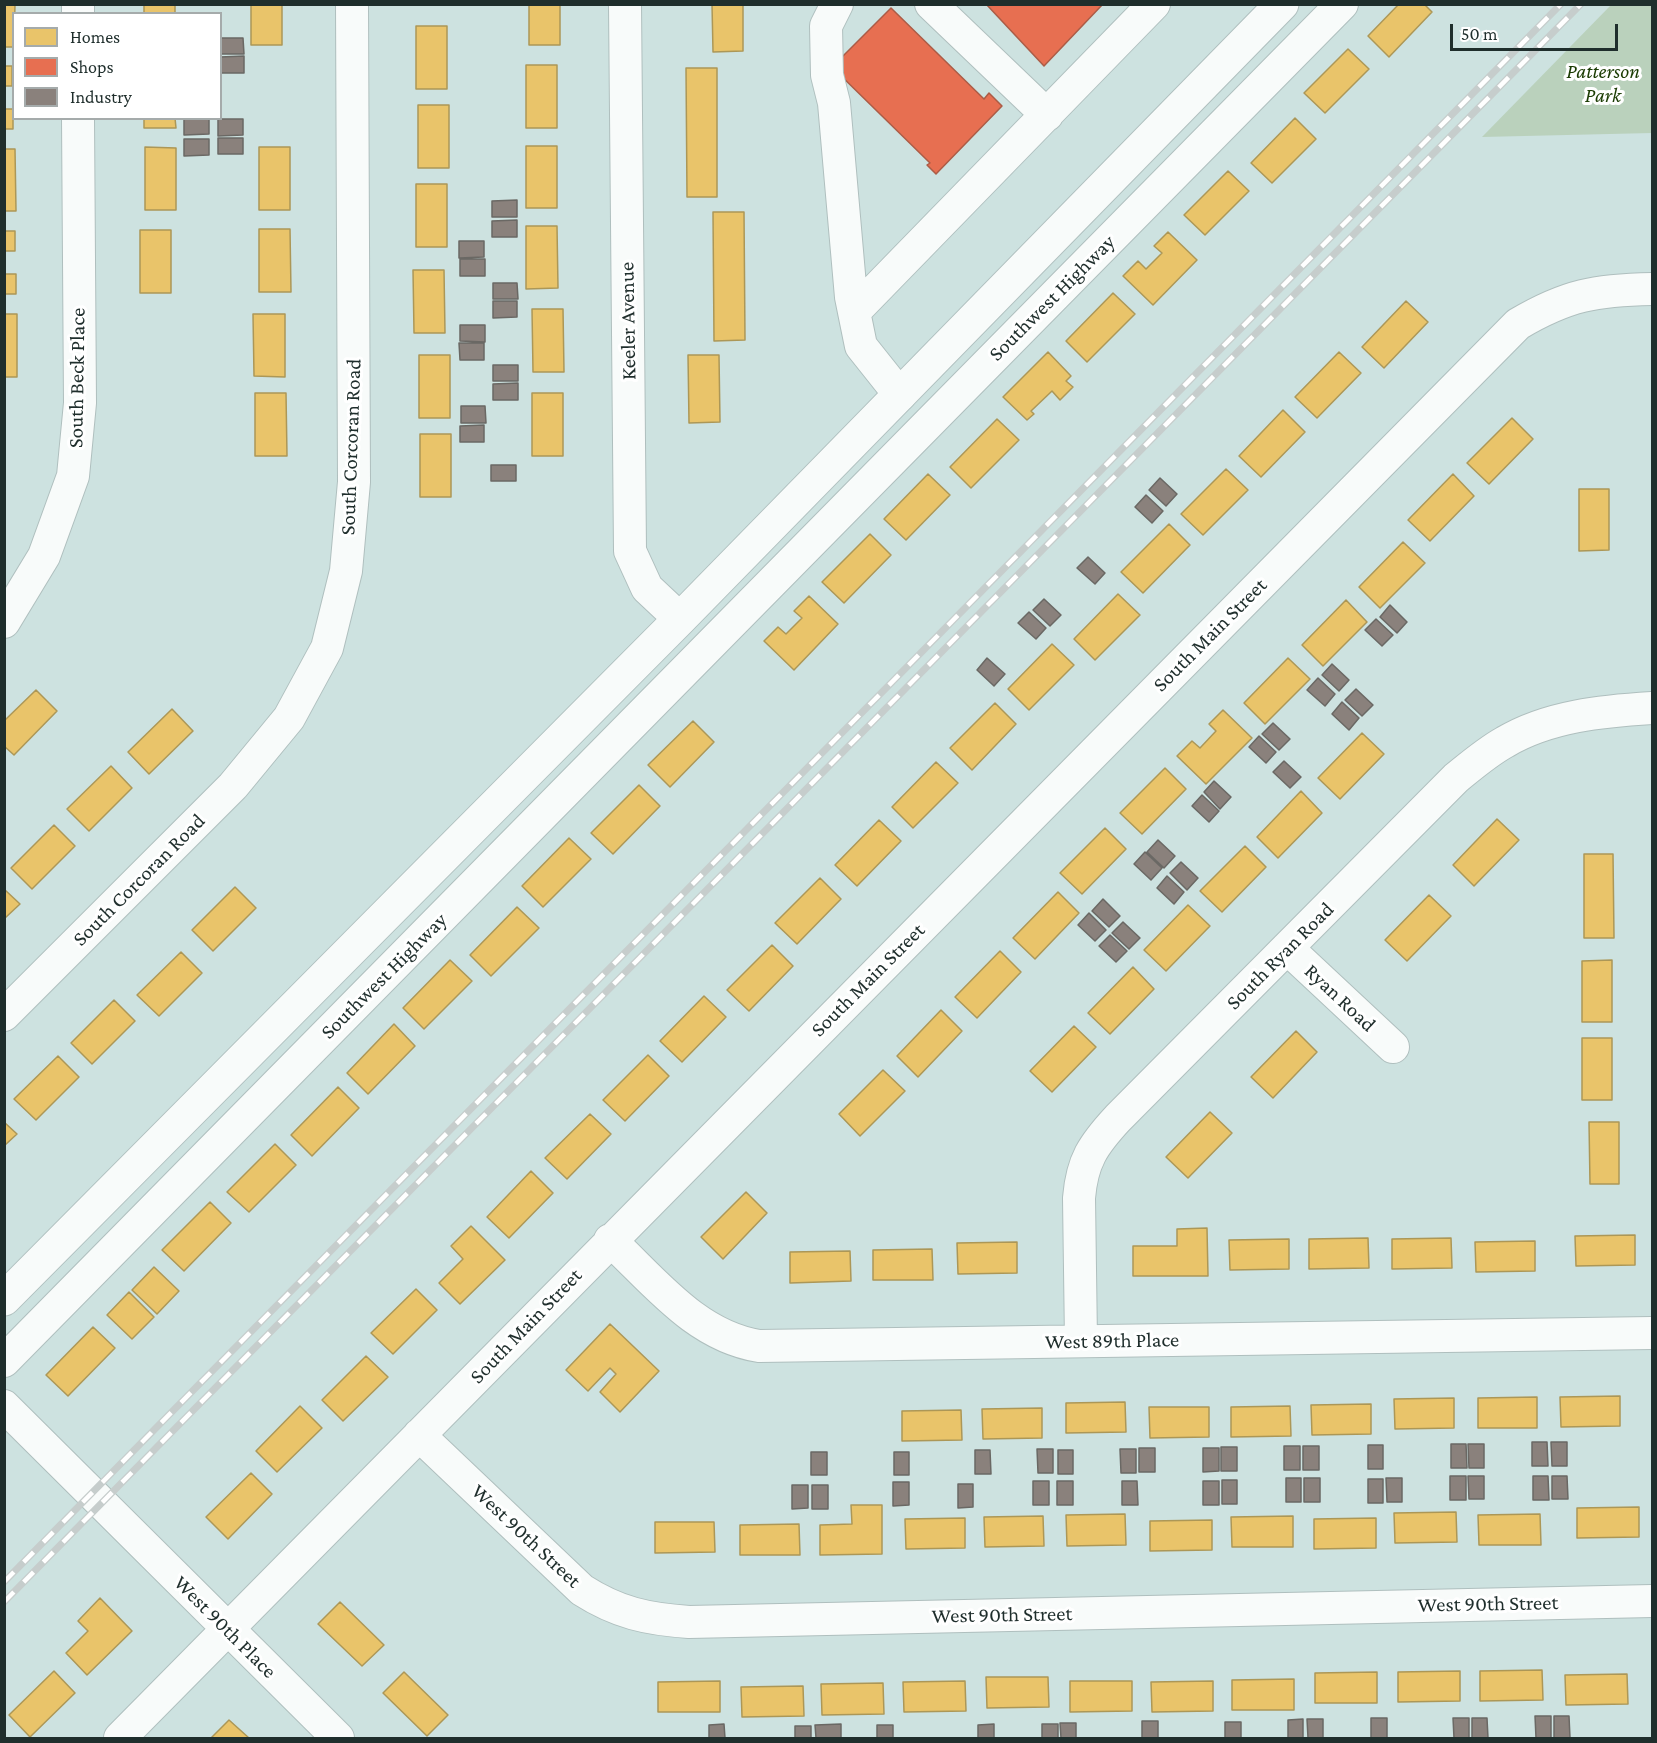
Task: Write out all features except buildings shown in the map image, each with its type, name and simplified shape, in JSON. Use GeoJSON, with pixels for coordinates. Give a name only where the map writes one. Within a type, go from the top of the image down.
{"type":"FeatureCollection","features":[{"type":"Feature","properties":{"kind":"main road","name":"Southwest Highway"},"geometry":{"type":"LineString","coordinates":[[4,1299],[735,564],[1270,9]]}},
{"type":"Feature","properties":{"kind":"street","name":"South Corcoran Road"},"geometry":{"type":"LineString","coordinates":[[4,1015],[233,786],[288,718],[327,648],[346,571],[354,482],[352,4]]}},
{"type":"Feature","properties":{"kind":"street","name":"Keeler Avenue"},"geometry":{"type":"LineString","coordinates":[[625,4],[630,551],[647,588],[680,619]]}},
{"type":"Feature","properties":{"kind":"street"},"geometry":{"type":"LineString","coordinates":[[837,4],[826,26],[827,75],[834,103],[854,312],[861,346],[900,395]]}},
{"type":"Feature","properties":{"kind":"street"},"geometry":{"type":"LineString","coordinates":[[931,4],[1047,114]]}},
{"type":"Feature","properties":{"kind":"street"},"geometry":{"type":"LineString","coordinates":[[854,312],[1154,4]]}},
{"type":"Feature","properties":{"kind":"street","name":"Southwest Highway"},"geometry":{"type":"LineString","coordinates":[[4,1361],[1342,4]]}},
{"type":"Feature","properties":{"kind":"street","name":"South Beck Place"},"geometry":{"type":"LineString","coordinates":[[4,622],[44,556],[74,476],[80,403],[78,120]]}},
{"type":"Feature","properties":{"kind":"street","name":"South Main Street"},"geometry":{"type":"LineString","coordinates":[[120,1738],[226,1628],[419,1436],[610,1240],[1518,324],[1545,308],[1574,297],[1606,290],[1653,289]]}},
{"type":"Feature","properties":{"kind":"street"},"geometry":{"type":"LineString","coordinates":[[735,564],[763,591]]}},
{"type":"Feature","properties":{"kind":"street","name":"South Ryan Road"},"geometry":{"type":"LineString","coordinates":[[1081,1341],[1079,1198],[1081,1174],[1087,1157],[1118,1118],[1456,778],[1506,741],[1571,717],[1610,710],[1653,708]]}},
{"type":"Feature","properties":{"kind":"street","name":"Ryan Road"},"geometry":{"type":"LineString","coordinates":[[1287,948],[1393,1047]]}},
{"type":"Feature","properties":{"kind":"street","name":"West 89th Place"},"geometry":{"type":"LineString","coordinates":[[610,1240],[697,1322],[718,1335],[741,1343],[781,1347],[1653,1334]]}},
{"type":"Feature","properties":{"kind":"street","name":"West 90th Place"},"geometry":{"type":"LineString","coordinates":[[4,1406],[338,1738]]}},
{"type":"Feature","properties":{"kind":"street","name":"West 90th Street"},"geometry":{"type":"LineString","coordinates":[[419,1436],[582,1590],[607,1606],[658,1620],[701,1622],[1653,1601]]}},
{"type":"Feature","properties":{"kind":"green space","name":"Patterson Park"},"geometry":{"type":"Polygon","coordinates":[[[1611,5],[1652,5],[1652,133],[1482,137],[1611,5]]]}},
{"type":"Feature","properties":{"kind":"railway"},"geometry":{"type":"LineString","coordinates":[[4,1582],[1561,4]]}},
{"type":"Feature","properties":{"kind":"railway"},"geometry":{"type":"LineString","coordinates":[[4,1602],[1581,4]]}}]}
